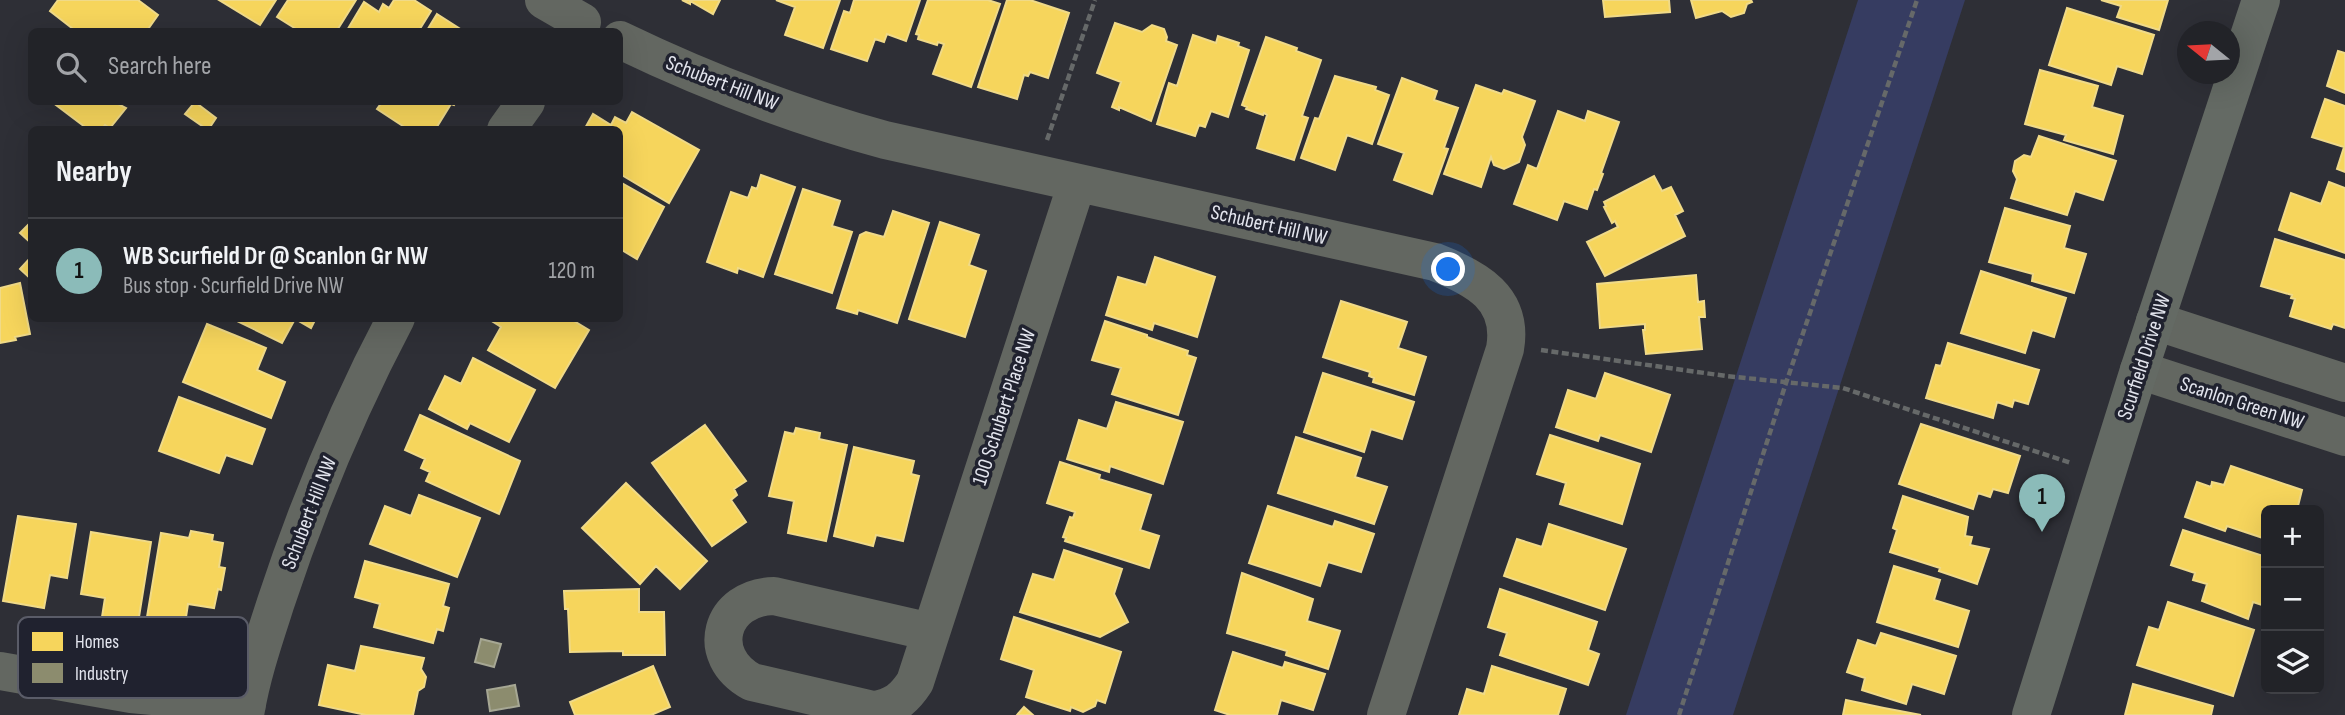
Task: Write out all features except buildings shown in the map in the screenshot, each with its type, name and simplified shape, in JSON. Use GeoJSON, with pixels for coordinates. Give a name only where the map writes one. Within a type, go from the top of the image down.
{"type":"FeatureCollection","features":[{"type":"Feature","properties":{"kind":"street"},"geometry":{"type":"LineString","coordinates":[[544,0],[586,28]]}},
{"type":"Feature","properties":{"kind":"street","name":"Scurfield Drive NW"},"geometry":{"type":"LineString","coordinates":[[2031,715],[2139,370],[2261,0]]}},
{"type":"Feature","properties":{"kind":"street","name":"Schubert Hill NW"},"geometry":{"type":"LineString","coordinates":[[623,42],[668,64],[759,100],[850,130],[1435,262],[1486,288],[1497,301],[1506,340],[1386,715]]}},
{"type":"Feature","properties":{"kind":"street"},"geometry":{"type":"LineString","coordinates":[[509,126],[524,105]]}},
{"type":"Feature","properties":{"kind":"street","name":"100 Schubert Place NW"},"geometry":{"type":"LineString","coordinates":[[931,632],[774,596],[748,600],[737,608],[724,631],[723,643],[732,667],[752,682],[873,710],[887,708],[904,699],[915,682],[1077,183]]}},
{"type":"Feature","properties":{"kind":"street"},"geometry":{"type":"LineString","coordinates":[[2155,321],[2345,383]]}},
{"type":"Feature","properties":{"kind":"street","name":"Schubert Hill NW"},"geometry":{"type":"LineString","coordinates":[[246,710],[259,655],[294,547],[337,440],[394,322]]}},
{"type":"Feature","properties":{"kind":"street","name":"Scanlon Green NW"},"geometry":{"type":"LineString","coordinates":[[2139,370],[2345,437]]}},
{"type":"Feature","properties":{"kind":"street"},"geometry":{"type":"LineString","coordinates":[[0,671],[18,674]]}},
{"type":"Feature","properties":{"kind":"street"},"geometry":{"type":"LineString","coordinates":[[160,698],[246,710]]}},
{"type":"Feature","properties":{"kind":"path"},"geometry":{"type":"LineString","coordinates":[[1038,174],[1044,148],[1095,0]]}},
{"type":"Feature","properties":{"kind":"path"},"geometry":{"type":"LineString","coordinates":[[1679,715],[1786,383],[1917,0]]}},
{"type":"Feature","properties":{"kind":"path"},"geometry":{"type":"LineString","coordinates":[[1506,340],[1551,353],[1843,388],[2071,463]]}},
{"type":"Feature","properties":{"kind":"shaded area"},"geometry":{"type":"Polygon","coordinates":[[[1858,0],[1965,0],[1733,715],[1626,715],[1858,0]]]}},
{"type":"Feature","properties":{"kind":"place","name":"WB Scurfield Dr @ Scanlon Gr NW"},"geometry":{"type":"Point","coordinates":[2042,532]}}]}
